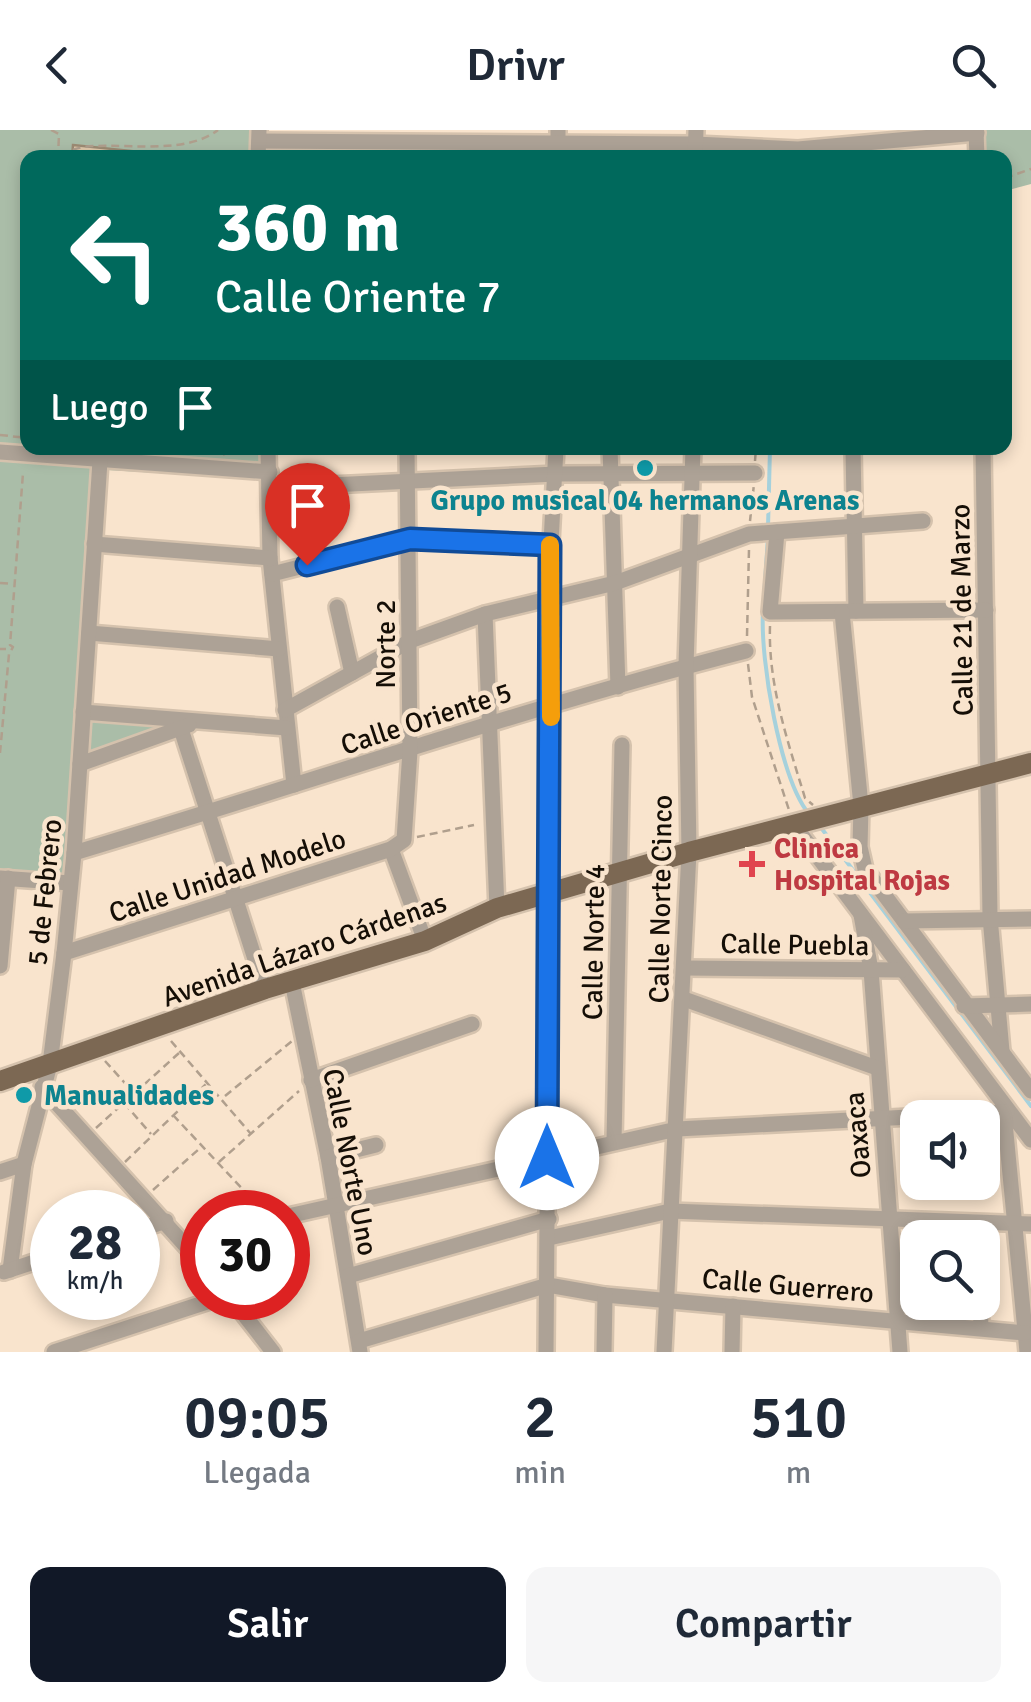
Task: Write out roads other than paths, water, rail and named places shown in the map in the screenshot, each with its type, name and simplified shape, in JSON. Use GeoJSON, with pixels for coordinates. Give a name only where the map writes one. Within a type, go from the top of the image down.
{"type":"FeatureCollection","features":[{"type":"Feature","properties":{"kind":"main road","name":"Avenida Lázaro Cárdenas"},"geometry":{"type":"LineString","coordinates":[[0,1081],[425,941],[497,908],[689,852],[1031,763]]}},
{"type":"Feature","properties":{"kind":"street"},"geometry":{"type":"LineString","coordinates":[[259,143],[786,145],[798,149],[977,131]]}},
{"type":"Feature","properties":{"kind":"street"},"geometry":{"type":"LineString","coordinates":[[33,455],[270,480],[754,474]]}},
{"type":"Feature","properties":{"kind":"street"},"geometry":{"type":"LineString","coordinates":[[268,455],[271,566],[294,785]]}},
{"type":"Feature","properties":{"kind":"street","name":"Norte 2"},"geometry":{"type":"LineString","coordinates":[[398,845],[410,751],[407,455]]}},
{"type":"Feature","properties":{"kind":"street"},"geometry":{"type":"LineString","coordinates":[[546,1352],[551,704],[548,600],[556,455]]}},
{"type":"Feature","properties":{"kind":"street"},"geometry":{"type":"LineString","coordinates":[[610,455],[618,687]]}},
{"type":"Feature","properties":{"kind":"street","name":"Calle Norte Cinco"},"geometry":{"type":"LineString","coordinates":[[664,1352],[689,852],[686,666],[693,455]]}},
{"type":"Feature","properties":{"kind":"street"},"geometry":{"type":"LineString","coordinates":[[853,455],[849,612],[860,846],[865,869],[1031,1091]]}},
{"type":"Feature","properties":{"kind":"street","name":"Calle 21 de Marzo"},"geometry":{"type":"LineString","coordinates":[[983,455],[990,917],[1002,1052]]}},
{"type":"Feature","properties":{"kind":"street","name":"5 de Febrero"},"geometry":{"type":"LineString","coordinates":[[5,1272],[24,1164],[50,1064],[64,953],[100,461]]}},
{"type":"Feature","properties":{"kind":"street"},"geometry":{"type":"LineString","coordinates":[[285,710],[410,641],[484,614],[615,583],[764,533],[922,521]]}},
{"type":"Feature","properties":{"kind":"street"},"geometry":{"type":"LineString","coordinates":[[764,533],[770,612],[986,610]]}},
{"type":"Feature","properties":{"kind":"street"},"geometry":{"type":"LineString","coordinates":[[94,544],[271,566],[410,539],[550,545]]}},
{"type":"Feature","properties":{"kind":"street"},"geometry":{"type":"LineString","coordinates":[[338,607],[352,673]]}},
{"type":"Feature","properties":{"kind":"street"},"geometry":{"type":"LineString","coordinates":[[484,614],[497,908]]}},
{"type":"Feature","properties":{"kind":"street"},"geometry":{"type":"LineString","coordinates":[[89,633],[279,648]]}},
{"type":"Feature","properties":{"kind":"street","name":"Calle Oriente 5"},"geometry":{"type":"LineString","coordinates":[[74,853],[551,704],[746,651]]}},
{"type":"Feature","properties":{"kind":"street"},"geometry":{"type":"LineString","coordinates":[[83,712],[287,728]]}},
{"type":"Feature","properties":{"kind":"street"},"geometry":{"type":"LineString","coordinates":[[80,764],[198,722]]}},
{"type":"Feature","properties":{"kind":"street"},"geometry":{"type":"LineString","coordinates":[[180,729],[262,984]]}},
{"type":"Feature","properties":{"kind":"street","name":"Calle Norte 4"},"geometry":{"type":"LineString","coordinates":[[614,1141],[622,745]]}},
{"type":"Feature","properties":{"kind":"street"},"geometry":{"type":"LineString","coordinates":[[812,820],[861,914],[1005,1112],[1031,1140]]}},
{"type":"Feature","properties":{"kind":"street"},"geometry":{"type":"LineString","coordinates":[[398,845],[425,941]]}},
{"type":"Feature","properties":{"kind":"street","name":"Calle Unidad Modelo"},"geometry":{"type":"LineString","coordinates":[[64,953],[398,845]]}},
{"type":"Feature","properties":{"kind":"street"},"geometry":{"type":"LineString","coordinates":[[0,966],[3,880],[70,883]]}},
{"type":"Feature","properties":{"kind":"street","name":"Oaxaca"},"geometry":{"type":"LineString","coordinates":[[861,914],[871,970],[900,1352]]}},
{"type":"Feature","properties":{"kind":"street"},"geometry":{"type":"LineString","coordinates":[[904,921],[1031,919]]}},
{"type":"Feature","properties":{"kind":"street","name":"Calle Puebla"},"geometry":{"type":"LineString","coordinates":[[685,968],[904,970]]}},
{"type":"Feature","properties":{"kind":"street","name":"Calle Norte Uno"},"geometry":{"type":"LineString","coordinates":[[292,982],[328,1157],[359,1346]]}},
{"type":"Feature","properties":{"kind":"street"},"geometry":{"type":"LineString","coordinates":[[684,998],[877,1068]]}},
{"type":"Feature","properties":{"kind":"street"},"geometry":{"type":"LineString","coordinates":[[964,1006],[1031,1004]]}},
{"type":"Feature","properties":{"kind":"street"},"geometry":{"type":"LineString","coordinates":[[311,1080],[472,1024]]}},
{"type":"Feature","properties":{"kind":"street"},"geometry":{"type":"LineString","coordinates":[[42,1087],[180,1238]]}},
{"type":"Feature","properties":{"kind":"street"},"geometry":{"type":"LineString","coordinates":[[310,1211],[676,1129],[1005,1112]]}},
{"type":"Feature","properties":{"kind":"street"},"geometry":{"type":"LineString","coordinates":[[1005,1112],[1023,1225],[1027,1352]]}},
{"type":"Feature","properties":{"kind":"street"},"geometry":{"type":"LineString","coordinates":[[328,1157],[376,1145]]}},
{"type":"Feature","properties":{"kind":"street"},"geometry":{"type":"LineString","coordinates":[[0,1172],[24,1164]]}},
{"type":"Feature","properties":{"kind":"street"},"geometry":{"type":"LineString","coordinates":[[549,1238],[670,1212],[1023,1225]]}},
{"type":"Feature","properties":{"kind":"street"},"geometry":{"type":"LineString","coordinates":[[160,1222],[166,1220]]}},
{"type":"Feature","properties":{"kind":"street"},"geometry":{"type":"LineString","coordinates":[[348,1276],[549,1220]]}},
{"type":"Feature","properties":{"kind":"street"},"geometry":{"type":"LineString","coordinates":[[5,1272],[30,1263]]}},
{"type":"Feature","properties":{"kind":"street"},"geometry":{"type":"LineString","coordinates":[[359,1346],[548,1285]]}},
{"type":"Feature","properties":{"kind":"street","name":"Calle Guerrero"},"geometry":{"type":"LineString","coordinates":[[548,1285],[605,1294],[1025,1333]]}},
{"type":"Feature","properties":{"kind":"street"},"geometry":{"type":"LineString","coordinates":[[604,1352],[605,1294]]}},
{"type":"Feature","properties":{"kind":"street"},"geometry":{"type":"LineString","coordinates":[[732,1352],[733,1306]]}},
{"type":"Feature","properties":{"kind":"street"},"geometry":{"type":"LineString","coordinates":[[54,1352],[180,1311]]}},
{"type":"Feature","properties":{"kind":"street"},"geometry":{"type":"LineString","coordinates":[[248,1320],[273,1352]]}},
{"type":"Feature","properties":{"kind":"street"},"geometry":{"type":"LineString","coordinates":[[981,1320],[981,1326]]}},
{"type":"Feature","properties":{"kind":"waterway"},"geometry":{"type":"LineString","coordinates":[[768,528],[770,455]]}},
{"type":"Feature","properties":{"kind":"waterway"},"geometry":{"type":"LineString","coordinates":[[764,598],[768,537]]}},
{"type":"Feature","properties":{"kind":"waterway"},"geometry":{"type":"LineString","coordinates":[[763,612],[774,718],[789,774],[809,814]]}},
{"type":"Feature","properties":{"kind":"waterway"},"geometry":{"type":"LineString","coordinates":[[819,825],[1031,1106]]}},
{"type":"Feature","properties":{"kind":"place","name":"Grupo musical 04 hermanos Arenas"},"geometry":{"type":"Point","coordinates":[645,468]}},
{"type":"Feature","properties":{"kind":"place","name":"Clinica Hospital Rojas"},"geometry":{"type":"Point","coordinates":[752,864]}},
{"type":"Feature","properties":{"kind":"place","name":"Manualidades"},"geometry":{"type":"Point","coordinates":[24,1095]}}]}
